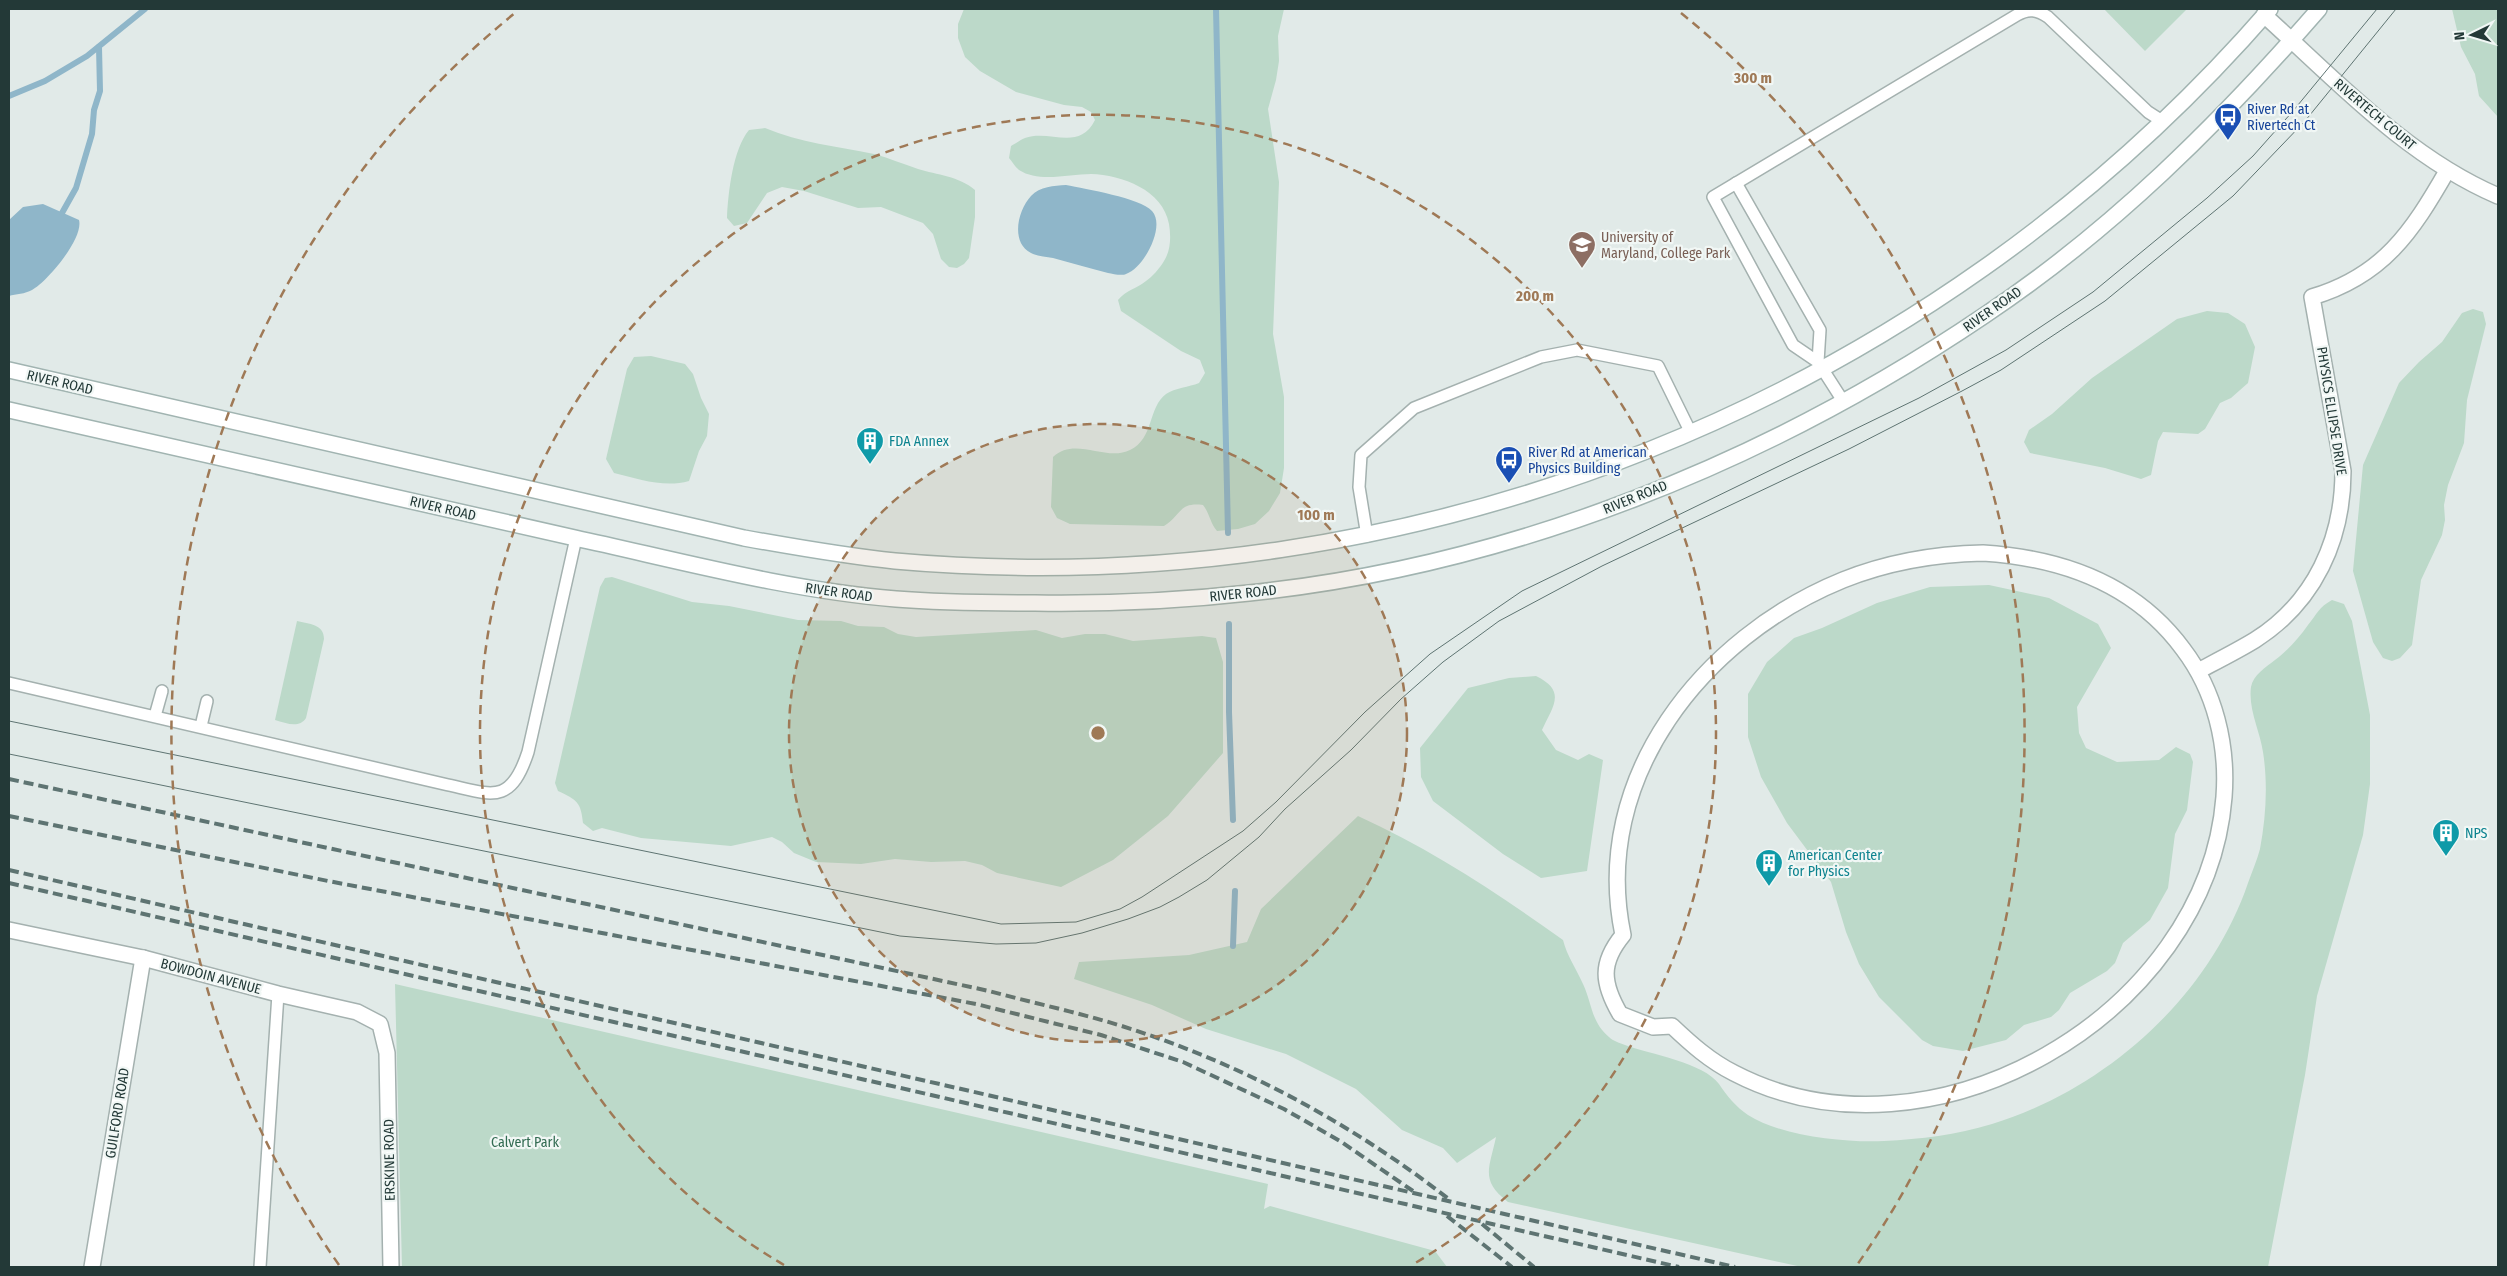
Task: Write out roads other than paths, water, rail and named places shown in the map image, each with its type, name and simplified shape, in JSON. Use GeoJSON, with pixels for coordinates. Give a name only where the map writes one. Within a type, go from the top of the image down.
{"type":"FeatureCollection","features":[{"type":"Feature","properties":{"kind":"street","name":"RIVER ROAD"},"geometry":{"type":"LineString","coordinates":[[9,410],[752,579],[889,599],[956,603],[1077,604],[1171,600],[1253,593],[1412,566],[1496,545],[1598,512],[1702,471],[1843,401],[1900,369],[1987,314],[2061,260],[2131,202],[2194,143],[2319,9]]}},
{"type":"Feature","properties":{"kind":"street","name":"RIVER ROAD"},"geometry":{"type":"LineString","coordinates":[[9,370],[744,538],[892,561],[1022,567],[1153,563],[1223,558],[1367,536],[1436,520],[1533,493],[1691,432],[1738,412],[1821,365],[1886,333],[2020,242],[2162,121],[2267,12]]}},
{"type":"Feature","properties":{"kind":"street","name":"RIVERTECH COURT"},"geometry":{"type":"LineString","coordinates":[[2267,12],[2291,40],[2360,104],[2408,144],[2447,171],[2498,196]]}},
{"type":"Feature","properties":{"kind":"street","name":"PHYSICS ELLIPSE DRIVE"},"geometry":{"type":"LineString","coordinates":[[2198,671],[2256,639],[2284,618],[2305,594],[2332,545],[2339,522],[2343,496],[2343,471],[2312,297],[2333,291],[2355,280],[2391,254],[2422,213],[2447,171]]}},
{"type":"Feature","properties":{"kind":"street"},"geometry":{"type":"LineString","coordinates":[[1966,554],[2023,557],[2082,572],[2126,595],[2162,624],[2180,644],[2198,671],[2219,724],[2225,765],[2221,825],[2210,866],[2182,924],[2150,968],[2128,993],[2096,1021],[2053,1050],[2008,1073],[1949,1093],[1895,1102],[1837,1102],[1798,1096],[1750,1081],[1702,1053],[1672,1026],[1652,1027],[1620,1014],[1605,982],[1607,965],[1612,949],[1623,935],[1617,901],[1618,852],[1626,810],[1646,758],[1669,718],[1712,666],[1760,626],[1804,598],[1844,580],[1905,561],[1966,554]]}},
{"type":"Feature","properties":{"kind":"street","name":"BOWDOIN AVENUE"},"geometry":{"type":"LineString","coordinates":[[9,930],[143,958],[369,1017],[380,1024],[387,1053]]}},
{"type":"Feature","properties":{"kind":"street","name":"GUILFORD ROAD"},"geometry":{"type":"LineString","coordinates":[[92,1267],[143,958]]}},
{"type":"Feature","properties":{"kind":"street","name":"ERSKINE ROAD"},"geometry":{"type":"LineString","coordinates":[[387,1053],[392,1267]]}},
{"type":"Feature","properties":{"kind":"lane"},"geometry":{"type":"LineString","coordinates":[[1843,401],[1821,365],[1793,345],[1713,197],[2023,11],[2040,11],[2048,17],[2148,112],[2162,121]]}},
{"type":"Feature","properties":{"kind":"lane"},"geometry":{"type":"LineString","coordinates":[[1736,183],[1820,330],[1821,365]]}},
{"type":"Feature","properties":{"kind":"lane"},"geometry":{"type":"LineString","coordinates":[[1367,536],[1359,487],[1361,456],[1414,408],[1540,357],[1577,350],[1658,366],[1691,432]]}},
{"type":"Feature","properties":{"kind":"lane"},"geometry":{"type":"LineString","coordinates":[[9,683],[201,726],[444,784],[484,792],[502,792],[514,784],[523,768],[528,752],[576,538]]}},
{"type":"Feature","properties":{"kind":"lane"},"geometry":{"type":"LineString","coordinates":[[155,716],[162,691]]}},
{"type":"Feature","properties":{"kind":"lane"},"geometry":{"type":"LineString","coordinates":[[201,726],[207,700]]}},
{"type":"Feature","properties":{"kind":"lane"},"geometry":{"type":"LineString","coordinates":[[260,1267],[278,994]]}},
{"type":"Feature","properties":{"kind":"water"},"geometry":{"type":"Polygon","coordinates":[[[1066,185],[1125,198],[1146,206],[1152,211],[1156,218],[1155,236],[1140,264],[1126,274],[1117,275],[1036,255],[1024,248],[1018,234],[1018,226],[1026,202],[1039,190],[1066,185]]]}},
{"type":"Feature","properties":{"kind":"water"},"geometry":{"type":"Polygon","coordinates":[[[43,204],[79,220],[76,237],[63,259],[39,285],[29,291],[9,296],[9,220],[23,207],[43,204]]]}},
{"type":"Feature","properties":{"kind":"waterway"},"geometry":{"type":"LineString","coordinates":[[9,96],[45,81],[87,56],[145,9]]}},
{"type":"Feature","properties":{"kind":"waterway"},"geometry":{"type":"LineString","coordinates":[[1216,9],[1228,533]]}},
{"type":"Feature","properties":{"kind":"waterway"},"geometry":{"type":"LineString","coordinates":[[62,213],[76,188],[92,134],[94,110],[100,91],[99,47]]}},
{"type":"Feature","properties":{"kind":"waterway"},"geometry":{"type":"LineString","coordinates":[[1229,624],[1229,712],[1233,820]]}},
{"type":"Feature","properties":{"kind":"waterway"},"geometry":{"type":"LineString","coordinates":[[1233,946],[1235,891]]}},
{"type":"Feature","properties":{"kind":"tram line"},"geometry":{"type":"LineString","coordinates":[[9,721],[1001,924],[1076,922],[1120,909],[1142,897],[1243,831],[1276,802],[1365,712],[1430,654],[1522,591],[1919,398],[2006,350],[2093,292],[2207,198],[2253,156],[2293,111],[2377,9]]}},
{"type":"Feature","properties":{"kind":"tram line"},"geometry":{"type":"LineString","coordinates":[[9,754],[900,936],[996,944],[1036,943],[1082,933],[1128,919],[1160,907],[1207,880],[1259,837],[1285,809],[1351,750],[1401,699],[1443,662],[1499,621],[1602,566],[1849,449],[1962,391],[2001,370],[2105,301],[2233,196],[2305,121],[2396,9]]}},
{"type":"Feature","properties":{"kind":"railway"},"geometry":{"type":"LineString","coordinates":[[9,779],[989,991],[1107,1022],[1187,1049],[1266,1084],[1305,1104],[1379,1149],[1450,1200]]}},
{"type":"Feature","properties":{"kind":"railway"},"geometry":{"type":"LineString","coordinates":[[9,816],[328,881],[976,1004],[1101,1035],[1183,1062],[1284,1109],[1340,1141],[1413,1191]]}},
{"type":"Feature","properties":{"kind":"railway"},"geometry":{"type":"LineString","coordinates":[[9,870],[1735,1267]]}},
{"type":"Feature","properties":{"kind":"railway"},"geometry":{"type":"LineString","coordinates":[[9,883],[1679,1267]]}},
{"type":"Feature","properties":{"kind":"railway"},"geometry":{"type":"LineString","coordinates":[[1447,1216],[1512,1267]]}},
{"type":"Feature","properties":{"kind":"railway"},"geometry":{"type":"LineString","coordinates":[[1482,1224],[1534,1267]]}},
{"type":"Feature","properties":{"kind":"place","name":"River Rd at Rivertech Ct"},"geometry":{"type":"Point","coordinates":[2228,141]}},
{"type":"Feature","properties":{"kind":"place","name":"University of Maryland, College Park"},"geometry":{"type":"Point","coordinates":[1582,269]}},
{"type":"Feature","properties":{"kind":"place","name":"FDA Annex"},"geometry":{"type":"Point","coordinates":[870,465]}},
{"type":"Feature","properties":{"kind":"place","name":"River Rd at American Physics Building"},"geometry":{"type":"Point","coordinates":[1509,484]}},
{"type":"Feature","properties":{"kind":"place","name":"NPS"},"geometry":{"type":"Point","coordinates":[2446,857]}},
{"type":"Feature","properties":{"kind":"place","name":"American Center for Physics"},"geometry":{"type":"Point","coordinates":[1769,887]}},
{"type":"Feature","properties":{"kind":"park label","name":"Calvert Park"},"geometry":{"type":"Point","coordinates":[525,1142]}}]}
